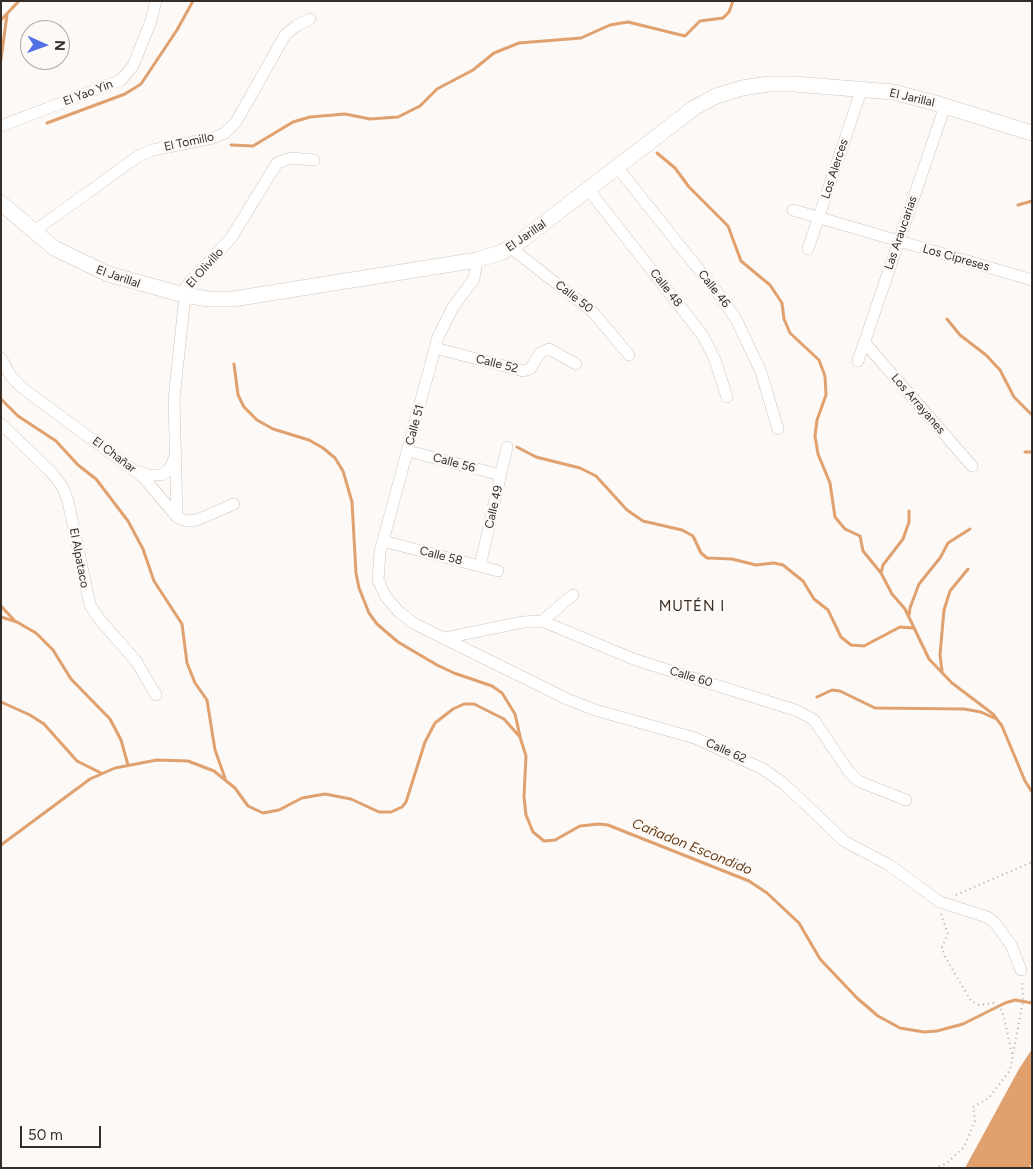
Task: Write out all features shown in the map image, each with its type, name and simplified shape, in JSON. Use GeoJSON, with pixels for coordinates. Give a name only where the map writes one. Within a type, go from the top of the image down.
{"type":"FeatureCollection","features":[{"type":"Feature","properties":{"kind":"street","name":"El Yao Yin"},"geometry":{"type":"LineString","coordinates":[[1,126],[121,80],[136,60],[152,21],[156,1]]}},
{"type":"Feature","properties":{"kind":"street","name":"El Tomillo"},"geometry":{"type":"LineString","coordinates":[[33,232],[140,155],[152,150],[213,138],[225,132],[236,122],[285,36],[296,26],[310,19]]}},
{"type":"Feature","properties":{"kind":"street","name":"El Jarillal"},"geometry":{"type":"LineString","coordinates":[[1,203],[33,232],[60,252],[92,268],[140,285],[184,295],[209,299],[239,298],[495,256],[511,248],[694,108],[728,91],[769,84],[862,88],[909,96],[1032,134]]}},
{"type":"Feature","properties":{"kind":"street","name":"Los Alerces"},"geometry":{"type":"LineString","coordinates":[[808,249],[862,88]]}},
{"type":"Feature","properties":{"kind":"street","name":"Las Araucarias"},"geometry":{"type":"LineString","coordinates":[[858,361],[945,106]]}},
{"type":"Feature","properties":{"kind":"street","name":"El Olivillo"},"geometry":{"type":"LineString","coordinates":[[177,517],[174,399],[184,295],[189,282],[231,238],[277,163],[291,158],[314,160]]}},
{"type":"Feature","properties":{"kind":"street","name":"Calle 46"},"geometry":{"type":"LineString","coordinates":[[617,167],[720,296],[736,319],[761,372],[778,429]]}},
{"type":"Feature","properties":{"kind":"street","name":"Calle 48"},"geometry":{"type":"LineString","coordinates":[[588,189],[703,336],[715,360],[727,397]]}},
{"type":"Feature","properties":{"kind":"street","name":"Los Cipreses"},"geometry":{"type":"LineString","coordinates":[[794,210],[1030,279]]}},
{"type":"Feature","properties":{"kind":"street","name":"Calle 50"},"geometry":{"type":"LineString","coordinates":[[511,248],[593,312],[629,355]]}},
{"type":"Feature","properties":{"kind":"street","name":"Calle 51"},"geometry":{"type":"LineString","coordinates":[[386,597],[378,580],[383,542],[435,348],[447,316],[474,279],[477,260]]}},
{"type":"Feature","properties":{"kind":"street","name":"Los Arrayanes"},"geometry":{"type":"LineString","coordinates":[[864,342],[972,466]]}},
{"type":"Feature","properties":{"kind":"street","name":"Calle 52"},"geometry":{"type":"LineString","coordinates":[[435,348],[523,371],[530,369],[540,353],[549,349],[576,364]]}},
{"type":"Feature","properties":{"kind":"street","name":"El Chañar"},"geometry":{"type":"LineString","coordinates":[[1,358],[10,375],[21,387],[151,484],[177,517]]}},
{"type":"Feature","properties":{"kind":"street","name":"El Alpataco"},"geometry":{"type":"LineString","coordinates":[[1,424],[52,473],[62,486],[68,501],[90,605],[100,620],[136,661],[156,695]]}},
{"type":"Feature","properties":{"kind":"street","name":"Calle 49"},"geometry":{"type":"LineString","coordinates":[[480,566],[507,447]]}},
{"type":"Feature","properties":{"kind":"street","name":"Calle 56"},"geometry":{"type":"LineString","coordinates":[[408,451],[501,475]]}},
{"type":"Feature","properties":{"kind":"street"},"geometry":{"type":"LineString","coordinates":[[135,471],[147,475],[161,474],[172,466],[175,455]]}},
{"type":"Feature","properties":{"kind":"street"},"geometry":{"type":"LineString","coordinates":[[177,517],[187,521],[197,520],[234,504]]}},
{"type":"Feature","properties":{"kind":"street","name":"Calle 58"},"geometry":{"type":"LineString","coordinates":[[383,542],[498,571]]}},
{"type":"Feature","properties":{"kind":"street"},"geometry":{"type":"LineString","coordinates":[[542,622],[573,595]]}},
{"type":"Feature","properties":{"kind":"street","name":"Calle 62"},"geometry":{"type":"LineString","coordinates":[[386,597],[407,618],[576,702],[595,710],[686,734],[753,764],[783,783],[836,836],[890,865],[940,902],[994,922],[1011,945],[1022,970]]}},
{"type":"Feature","properties":{"kind":"street","name":"Calle 60"},"geometry":{"type":"LineString","coordinates":[[445,638],[523,622],[542,622],[636,660],[804,713],[814,720],[849,772],[858,781],[906,800]]}},
{"type":"Feature","properties":{"kind":"path"},"geometry":{"type":"LineString","coordinates":[[1012,1055],[1004,1017],[1000,1008],[993,1003],[979,1005],[971,1001],[944,955],[942,947],[948,934],[940,912],[940,902],[1032,862]]}},
{"type":"Feature","properties":{"kind":"path"},"geometry":{"type":"LineString","coordinates":[[934,1168],[946,1164],[964,1147],[975,1121],[973,1106],[989,1098],[1010,1070],[1023,1001],[1022,970]]}},
{"type":"Feature","properties":{"kind":"shaded area"},"geometry":{"type":"Polygon","coordinates":[[[1032,1049],[1032,1162],[1029,1168],[965,1168],[1019,1069],[1032,1049]]]}},
{"type":"Feature","properties":{"kind":"waterway"},"geometry":{"type":"LineString","coordinates":[[1,20],[19,1]]}},
{"type":"Feature","properties":{"kind":"waterway"},"geometry":{"type":"LineString","coordinates":[[47,123],[125,94],[141,84],[177,30],[193,1]]}},
{"type":"Feature","properties":{"kind":"waterway"},"geometry":{"type":"LineString","coordinates":[[231,145],[253,146],[293,122],[310,117],[345,114],[370,119],[398,117],[420,106],[437,89],[473,70],[494,53],[519,43],[581,38],[610,25],[628,22],[685,36],[700,21],[723,18],[729,12],[733,1]]}},
{"type":"Feature","properties":{"kind":"waterway"},"geometry":{"type":"LineString","coordinates":[[1,59],[7,15]]}},
{"type":"Feature","properties":{"kind":"waterway"},"geometry":{"type":"LineString","coordinates":[[657,153],[675,168],[689,187],[728,226],[741,261],[770,285],[782,303],[784,319],[790,333],[819,360],[825,376],[826,395],[817,420],[815,436],[818,454],[830,483],[835,517],[845,529],[860,536],[863,551],[881,573],[892,594],[905,609],[929,659],[952,683],[993,714],[1002,726],[1025,781],[1032,792]]}},
{"type":"Feature","properties":{"kind":"waterway"},"geometry":{"type":"LineString","coordinates":[[1018,205],[1032,201]]}},
{"type":"Feature","properties":{"kind":"waterway"},"geometry":{"type":"LineString","coordinates":[[947,319],[960,335],[986,355],[1000,370],[1014,397],[1032,415]]}},
{"type":"Feature","properties":{"kind":"waterway"},"geometry":{"type":"LineString","coordinates":[[234,364],[238,395],[244,407],[257,420],[273,429],[309,440],[323,448],[335,458],[343,471],[352,502],[356,573],[359,588],[369,613],[377,624],[398,642],[437,665],[492,686],[502,693],[515,714],[520,736]]}},
{"type":"Feature","properties":{"kind":"waterway"},"geometry":{"type":"LineString","coordinates":[[1,399],[18,416],[56,441],[78,465],[96,479],[128,521],[143,549],[154,581],[182,624],[187,663],[195,683],[207,700],[215,750],[225,778]]}},
{"type":"Feature","properties":{"kind":"waterway"},"geometry":{"type":"LineString","coordinates":[[517,447],[536,457],[580,468],[596,476],[627,510],[643,521],[682,530],[693,536],[701,553],[707,558],[732,559],[756,565],[774,563],[783,565],[803,581],[814,599],[828,610],[841,637],[851,645],[864,646],[900,627],[913,628]]}},
{"type":"Feature","properties":{"kind":"waterway"},"geometry":{"type":"LineString","coordinates":[[1025,452],[1032,452]]}},
{"type":"Feature","properties":{"kind":"waterway"},"geometry":{"type":"LineString","coordinates":[[881,573],[883,565],[903,539],[909,522],[909,511]]}},
{"type":"Feature","properties":{"kind":"waterway"},"geometry":{"type":"LineString","coordinates":[[909,615],[919,584],[940,558],[948,543],[970,529]]}},
{"type":"Feature","properties":{"kind":"waterway"},"geometry":{"type":"LineString","coordinates":[[942,671],[940,655],[944,610],[950,591],[968,569]]}},
{"type":"Feature","properties":{"kind":"waterway"},"geometry":{"type":"LineString","coordinates":[[1,606],[14,620]]}},
{"type":"Feature","properties":{"kind":"waterway"},"geometry":{"type":"LineString","coordinates":[[1,617],[17,622],[36,633],[53,650],[71,679],[110,719],[121,740],[128,765]]}},
{"type":"Feature","properties":{"kind":"waterway"},"geometry":{"type":"LineString","coordinates":[[817,697],[832,690],[840,691],[875,708],[964,709],[981,712],[994,718]]}},
{"type":"Feature","properties":{"kind":"waterway"},"geometry":{"type":"LineString","coordinates":[[1,702],[30,715],[44,724],[77,761],[101,773]]}},
{"type":"Feature","properties":{"kind":"waterway","name":"Cañadon Escondido"},"geometry":{"type":"LineString","coordinates":[[1,845],[90,779],[115,768],[157,760],[188,761],[214,771],[235,788],[248,806],[263,813],[279,810],[302,798],[325,794],[351,799],[379,812],[391,812],[402,807],[406,802],[425,742],[435,723],[453,709],[464,704],[474,704],[504,719],[520,737],[526,756],[524,797],[526,815],[533,832],[544,841],[555,840],[580,826],[608,825],[749,881],[767,893],[799,923],[820,959],[857,998],[878,1016],[900,1028],[924,1032],[937,1031],[963,1024],[1015,1000],[1032,1003]]}},
{"type":"Feature","properties":{"kind":"district","name":"MUTÉN I"},"geometry":{"type":"Point","coordinates":[692,607]}}]}
